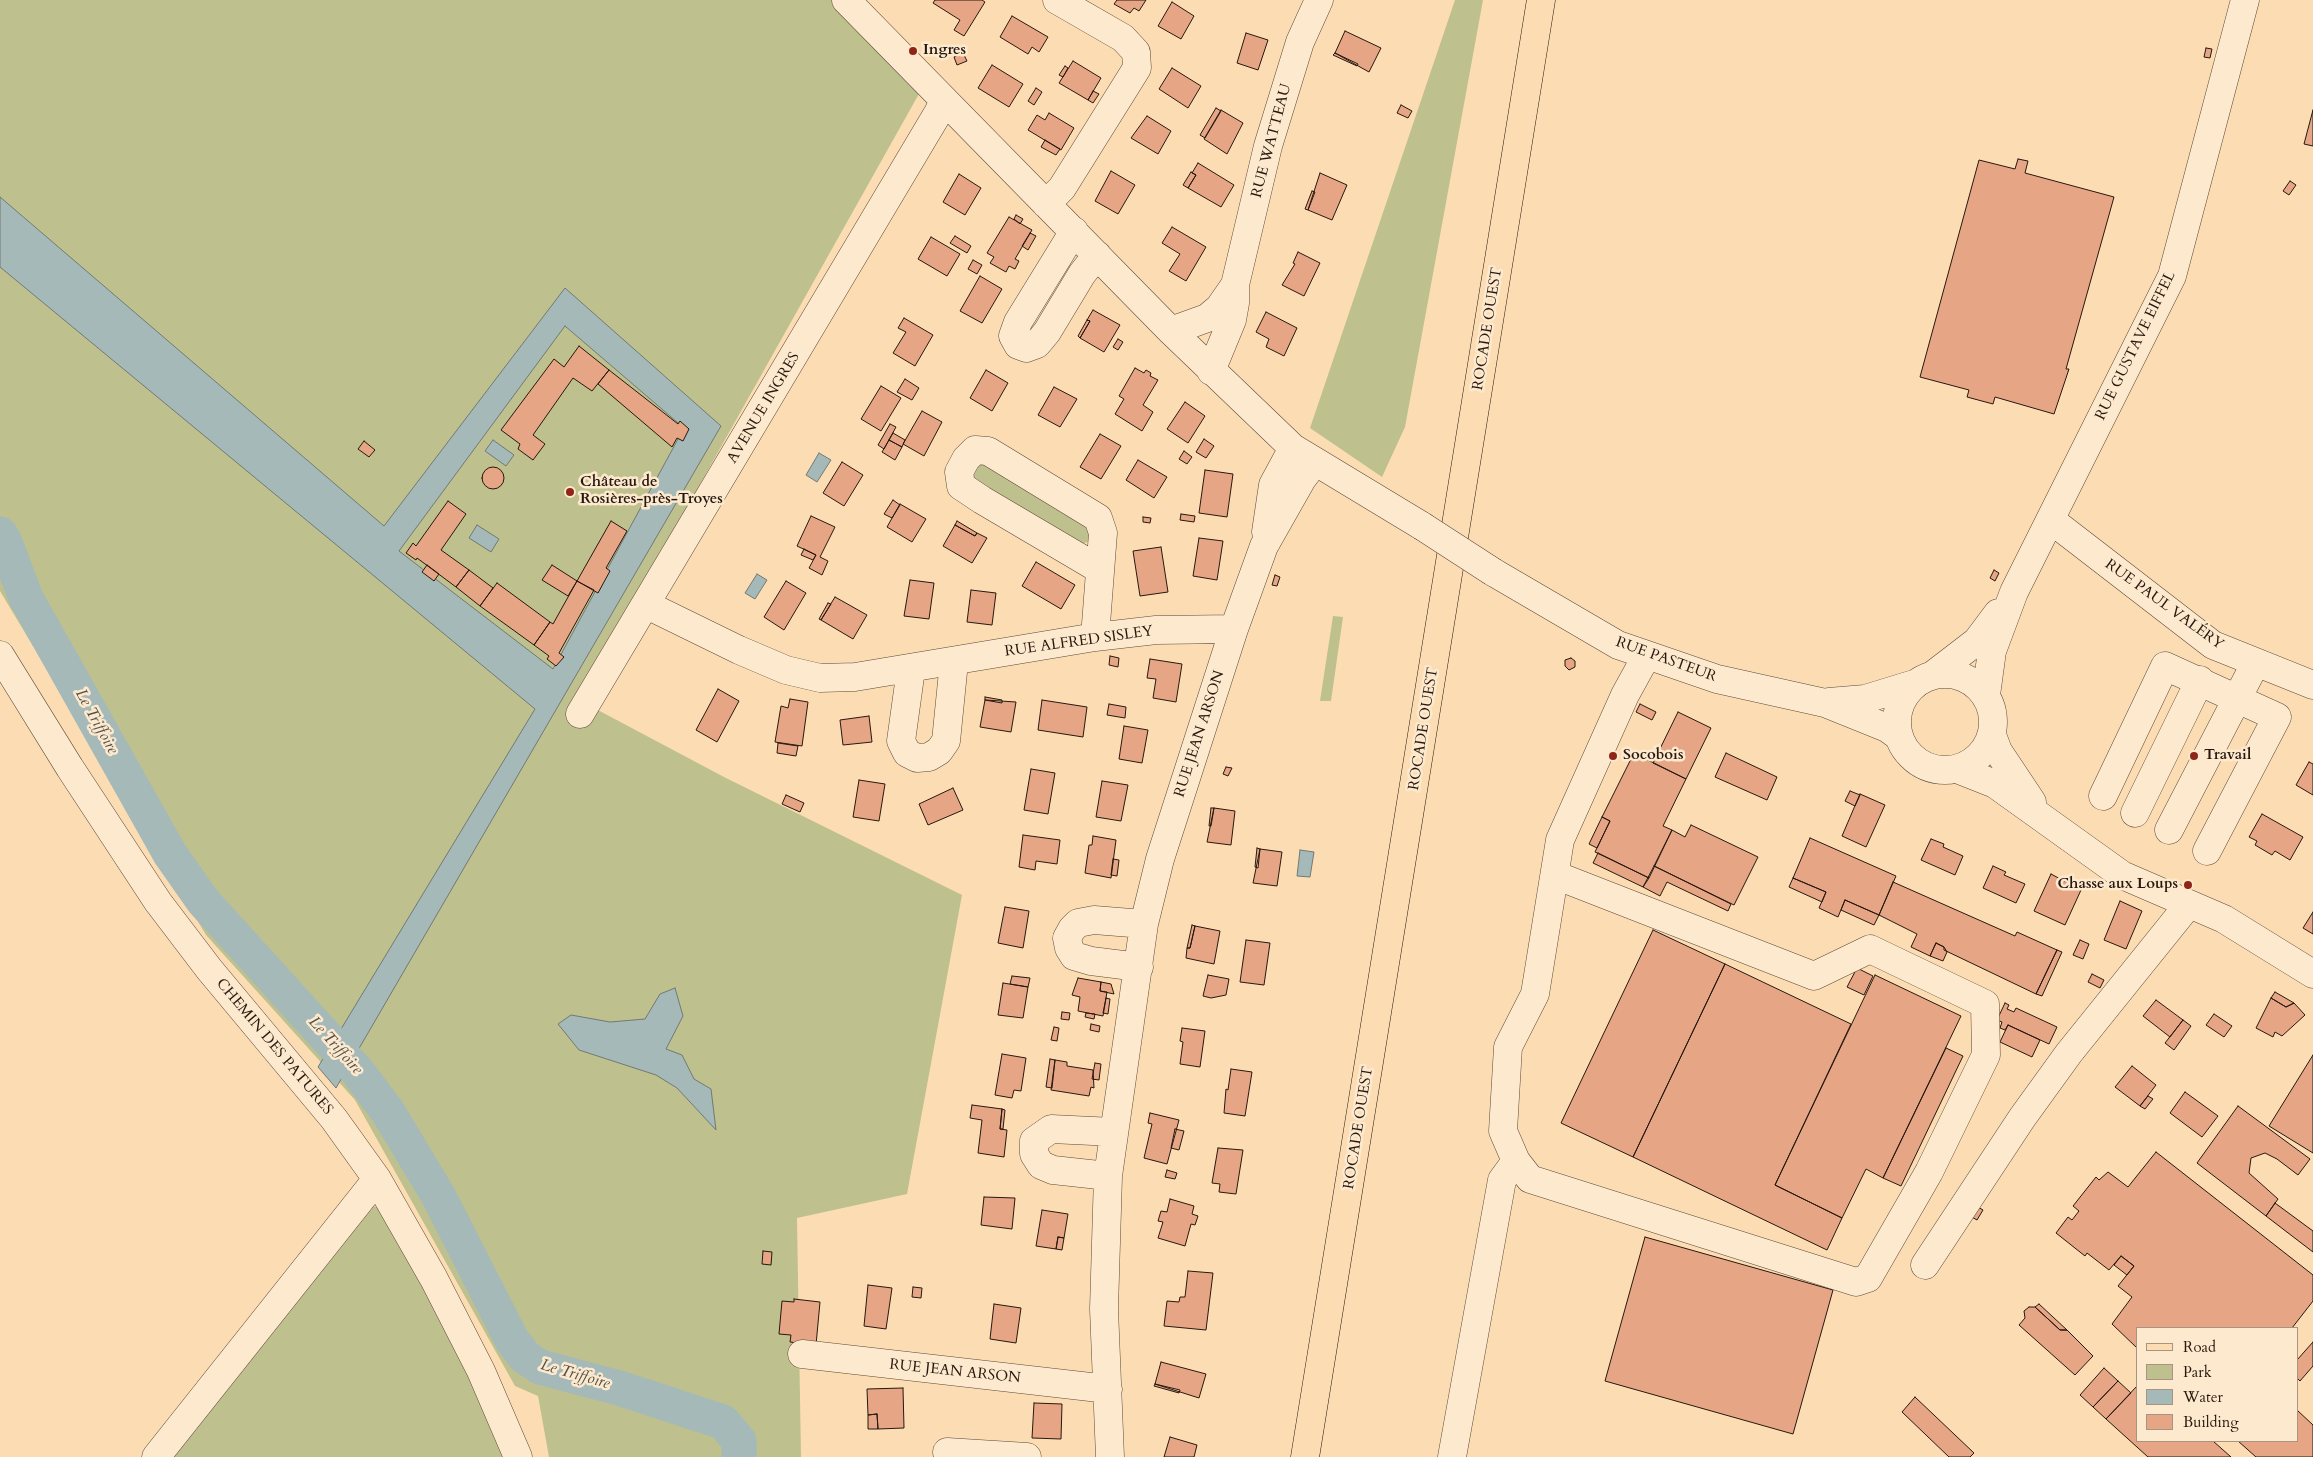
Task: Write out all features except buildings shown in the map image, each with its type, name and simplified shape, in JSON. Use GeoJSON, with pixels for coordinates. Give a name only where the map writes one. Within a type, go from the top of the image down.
{"type":"FeatureCollection","features":[{"type":"Feature","properties":{"kind":"main road","name":"ROCADE OUEST"},"geometry":{"type":"LineString","coordinates":[[1305,1457],[1541,0]]}},
{"type":"Feature","properties":{"kind":"street"},"geometry":{"type":"LineString","coordinates":[[846,0],[944,100]]}},
{"type":"Feature","properties":{"kind":"street"},"geometry":{"type":"LineString","coordinates":[[1046,204],[1062,188],[1137,68],[1136,52],[1123,38],[1056,0]]}},
{"type":"Feature","properties":{"kind":"street","name":"RUE WATTEAU"},"geometry":{"type":"LineString","coordinates":[[1211,371],[1232,320],[1235,285],[1268,146],[1300,42],[1319,0]]}},
{"type":"Feature","properties":{"kind":"street","name":"RUE GUSTAVE EIFFEL"},"geometry":{"type":"LineString","coordinates":[[1986,695],[1992,651],[2014,592],[2172,276],[2245,0]]}},
{"type":"Feature","properties":{"kind":"street","name":"RUE PASTEUR"},"geometry":{"type":"LineString","coordinates":[[944,100],[1211,371],[1304,456],[1366,490],[1492,572],[1618,645],[1717,679],[1825,702],[1887,728],[1898,736]]}},
{"type":"Feature","properties":{"kind":"street","name":"AVENUE INGRES"},"geometry":{"type":"LineString","coordinates":[[580,714],[647,605],[944,100]]}},
{"type":"Feature","properties":{"kind":"street"},"geometry":{"type":"LineString","coordinates":[[1074,232],[1018,322],[1013,336],[1018,345],[1026,348],[1037,344],[1047,332],[1082,274],[1097,255]]}},
{"type":"Feature","properties":{"kind":"street","name":"RUE WATTEAU"},"geometry":{"type":"LineString","coordinates":[[1171,331],[1207,318],[1219,308],[1235,285]]}},
{"type":"Feature","properties":{"kind":"street"},"geometry":{"type":"LineString","coordinates":[[1095,637],[1103,533],[1098,518],[988,451],[975,450],[966,458],[959,472],[961,486],[1099,569]]}},
{"type":"Feature","properties":{"kind":"street","name":"RUE JEAN ARSON"},"geometry":{"type":"LineString","coordinates":[[1110,1457],[1104,1309],[1108,1176],[1144,924],[1160,859],[1234,629],[1264,546],[1273,485],[1304,456]]}},
{"type":"Feature","properties":{"kind":"street","name":"RUE PAUL VALÉRY"},"geometry":{"type":"LineString","coordinates":[[2051,520],[2213,646],[2255,664],[2313,685]]}},
{"type":"Feature","properties":{"kind":"street","name":"RUE GUSTAVE EIFFEL"},"geometry":{"type":"LineString","coordinates":[[1924,679],[1977,641],[2014,592]]}},
{"type":"Feature","properties":{"kind":"street","name":"RUE ALFRED SISLEY"},"geometry":{"type":"LineString","coordinates":[[647,605],[739,650],[786,670],[820,678],[856,677],[911,669],[1095,637],[1156,630],[1234,629]]}},
{"type":"Feature","properties":{"kind":"street","name":"CHEMIN DES PATURES"},"geometry":{"type":"LineString","coordinates":[[0,655],[158,902],[209,968],[334,1119],[377,1179],[443,1296],[480,1371],[518,1457]]}},
{"type":"Feature","properties":{"kind":"street"},"geometry":{"type":"LineString","coordinates":[[1555,875],[1814,976],[1870,949],[1985,1004],[1986,1055],[1929,1172],[1868,1278],[1856,1282],[1530,1179],[1516,1161],[1503,1131],[1508,1047],[1535,994],[1560,840],[1625,695],[1647,655]]}},
{"type":"Feature","properties":{"kind":"street"},"geometry":{"type":"LineString","coordinates":[[911,669],[901,741],[907,753],[917,758],[929,757],[939,752],[946,741],[954,662]]}},
{"type":"Feature","properties":{"kind":"street"},"geometry":{"type":"LineString","coordinates":[[2169,830],[2255,664]]}},
{"type":"Feature","properties":{"kind":"street"},"geometry":{"type":"LineString","coordinates":[[2103,796],[2165,666],[2200,680],[2236,699],[2277,717],[2207,850]]}},
{"type":"Feature","properties":{"kind":"street"},"geometry":{"type":"LineString","coordinates":[[1949,673],[1964,676],[1976,684],[1986,695],[1992,708],[1994,722],[1992,735],[1985,750],[1972,762],[1957,769],[1942,770],[1928,767],[1915,760],[1905,749],[1898,736],[1896,722],[1898,708],[1904,695],[1924,679],[1949,673]]}},
{"type":"Feature","properties":{"kind":"street","name":"RUE PASTEUR"},"geometry":{"type":"LineString","coordinates":[[1825,702],[1865,699],[1924,679]]}},
{"type":"Feature","properties":{"kind":"street"},"geometry":{"type":"LineString","coordinates":[[2134,813],[2200,680]]}},
{"type":"Feature","properties":{"kind":"street"},"geometry":{"type":"LineString","coordinates":[[1992,735],[1998,751],[2041,816]]}},
{"type":"Feature","properties":{"kind":"street"},"geometry":{"type":"LineString","coordinates":[[1957,769],[1995,784],[2041,816],[2070,840],[2122,875],[2224,919],[2313,974]]}},
{"type":"Feature","properties":{"kind":"street"},"geometry":{"type":"LineString","coordinates":[[1925,1265],[2022,1118],[2069,1053],[2188,904]]}},
{"type":"Feature","properties":{"kind":"street"},"geometry":{"type":"LineString","coordinates":[[1138,967],[1090,961],[1074,956],[1069,948],[1067,938],[1078,923],[1094,920],[1144,924]]}},
{"type":"Feature","properties":{"kind":"street"},"geometry":{"type":"LineString","coordinates":[[1108,1176],[1054,1170],[1041,1165],[1034,1154],[1034,1141],[1050,1129],[1114,1132]]}},
{"type":"Feature","properties":{"kind":"street"},"geometry":{"type":"LineString","coordinates":[[1452,1457],[1502,1180],[1516,1161]]}},
{"type":"Feature","properties":{"kind":"street"},"geometry":{"type":"LineString","coordinates":[[156,1457],[377,1179]]}},
{"type":"Feature","properties":{"kind":"street","name":"RUE JEAN ARSON"},"geometry":{"type":"LineString","coordinates":[[802,1354],[1108,1388]]}},
{"type":"Feature","properties":{"kind":"street"},"geometry":{"type":"LineString","coordinates":[[947,1452],[1027,1457]]}},
{"type":"Feature","properties":{"kind":"green space"},"geometry":{"type":"Polygon","coordinates":[[[0,0],[833,0],[920,92],[579,700],[724,777],[962,895],[907,1194],[797,1218],[801,1457],[549,1457],[538,1396],[515,1386],[355,1100],[206,935],[0,591],[0,0]]]}},
{"type":"Feature","properties":{"kind":"green space"},"geometry":{"type":"Polygon","coordinates":[[[1455,0],[1483,0],[1405,427],[1382,477],[1310,428],[1455,0]]]}},
{"type":"Feature","properties":{"kind":"green space"},"geometry":{"type":"Polygon","coordinates":[[[976,461],[1087,517],[1091,540],[1079,546],[971,486],[971,465],[976,461]]]}},
{"type":"Feature","properties":{"kind":"green space"},"geometry":{"type":"Polygon","coordinates":[[[1333,616],[1343,617],[1331,701],[1320,701],[1333,616]]]}},
{"type":"Feature","properties":{"kind":"green space"},"geometry":{"type":"Polygon","coordinates":[[[362,1206],[385,1207],[510,1457],[164,1457],[362,1206]]]}},
{"type":"Feature","properties":{"kind":"water"},"geometry":{"type":"Polygon","coordinates":[[[0,197],[384,526],[565,288],[721,426],[336,1088],[318,1067],[535,709],[0,267],[0,197]],[[565,326],[399,551],[553,669],[684,428],[565,326]]]}},
{"type":"Feature","properties":{"kind":"water"},"geometry":{"type":"Polygon","coordinates":[[[493,440],[514,455],[506,466],[485,451],[493,440]]]}},
{"type":"Feature","properties":{"kind":"water"},"geometry":{"type":"Polygon","coordinates":[[[819,453],[831,460],[817,482],[806,475],[819,453]]]}},
{"type":"Feature","properties":{"kind":"water"},"geometry":{"type":"Polygon","coordinates":[[[477,525],[499,539],[491,552],[469,538],[477,525]]]}},
{"type":"Feature","properties":{"kind":"water"},"geometry":{"type":"Polygon","coordinates":[[[757,574],[767,580],[755,599],[745,593],[757,574]]]}},
{"type":"Feature","properties":{"kind":"water"},"geometry":{"type":"Polygon","coordinates":[[[1300,850],[1314,852],[1310,877],[1297,876],[1300,850]]]}},
{"type":"Feature","properties":{"kind":"water"},"geometry":{"type":"Polygon","coordinates":[[[675,988],[683,1016],[666,1049],[682,1055],[694,1079],[711,1089],[716,1130],[677,1088],[656,1075],[579,1050],[558,1024],[571,1015],[610,1022],[645,1019],[660,994],[675,988]]]}},
{"type":"Feature","properties":{"kind":"waterway","name":"Le Triffoire"},"geometry":{"type":"LineString","coordinates":[[0,534],[26,598],[170,854],[203,901],[358,1072],[388,1112],[439,1197],[512,1340],[525,1357],[540,1367],[619,1388],[723,1422],[739,1441],[739,1457]]}},
{"type":"Feature","properties":{"kind":"place","name":"Ingres"},"geometry":{"type":"Point","coordinates":[913,51]}},
{"type":"Feature","properties":{"kind":"place","name":"Château de Rosières-près-Troyes"},"geometry":{"type":"Point","coordinates":[570,492]}},
{"type":"Feature","properties":{"kind":"place","name":"Socobois"},"geometry":{"type":"Point","coordinates":[1613,756]}},
{"type":"Feature","properties":{"kind":"place","name":"Travail"},"geometry":{"type":"Point","coordinates":[2194,756]}},
{"type":"Feature","properties":{"kind":"place","name":"Chasse aux Loups"},"geometry":{"type":"Point","coordinates":[2188,885]}}]}
